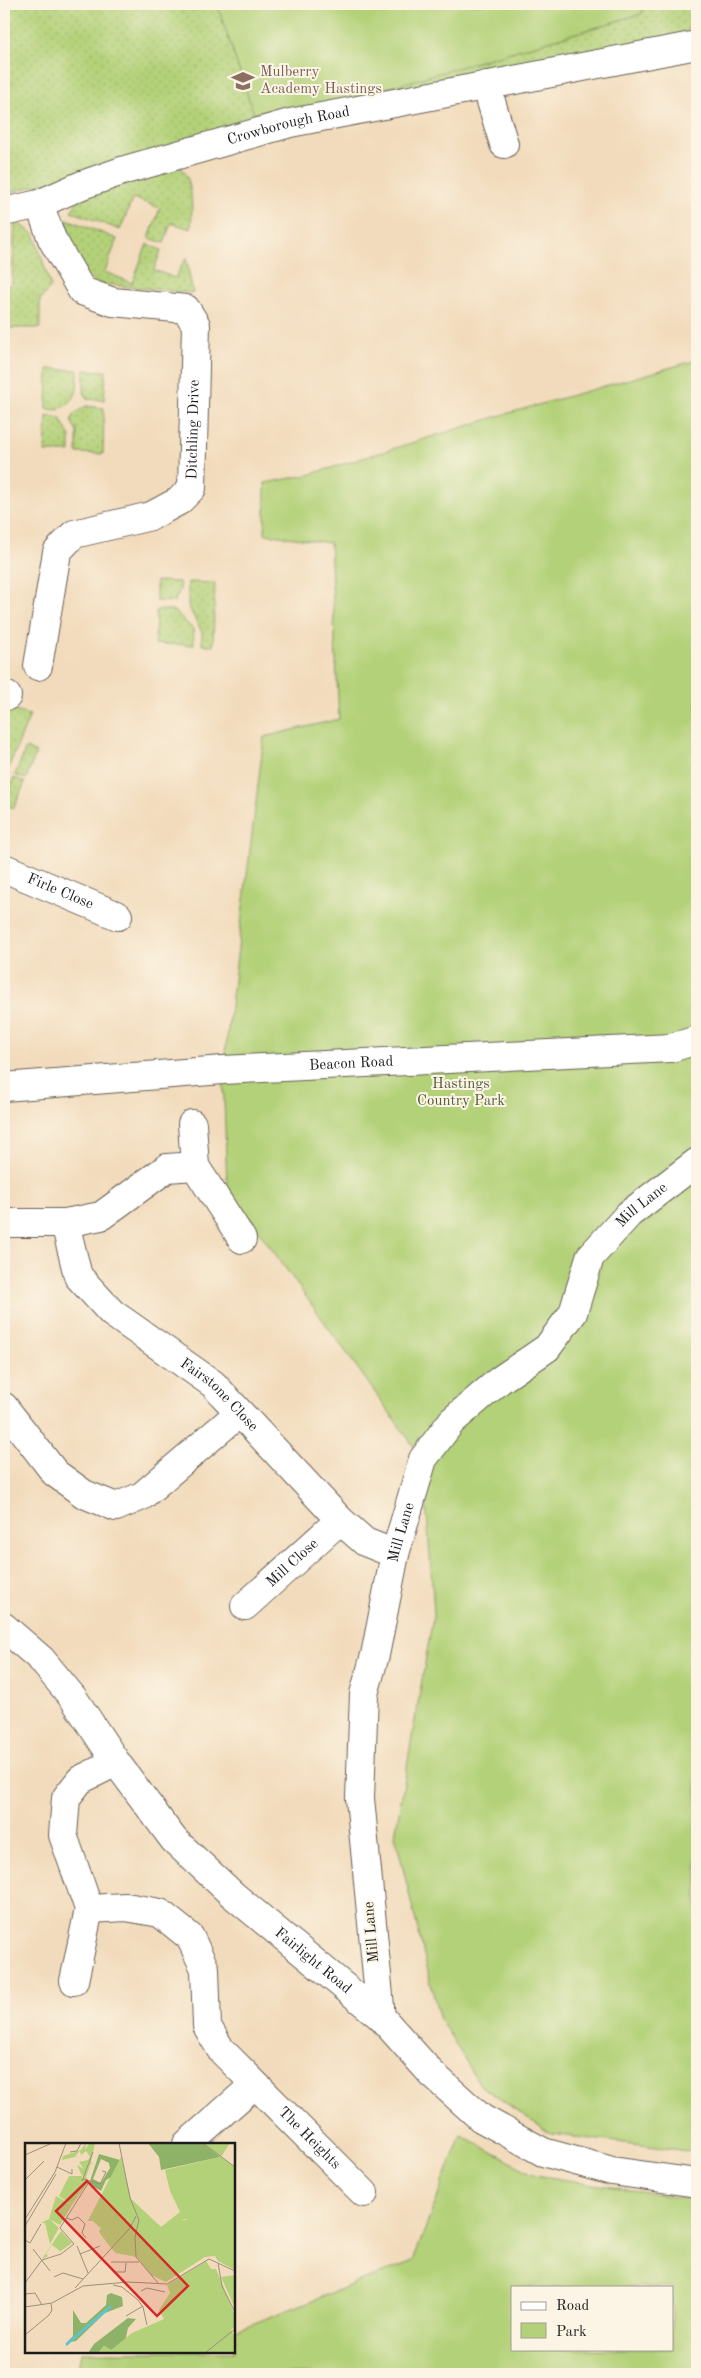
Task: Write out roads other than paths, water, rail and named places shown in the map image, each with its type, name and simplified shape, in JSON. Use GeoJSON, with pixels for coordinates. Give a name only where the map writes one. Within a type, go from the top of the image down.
{"type":"FeatureCollection","features":[{"type":"Feature","properties":{"kind":"street","name":"Crowborough Road"},"geometry":{"type":"LineString","coordinates":[[4,212],[39,204],[82,185],[124,170],[290,123],[697,45]]}},
{"type":"Feature","properties":{"kind":"street"},"geometry":{"type":"LineString","coordinates":[[486,85],[504,144]]}},
{"type":"Feature","properties":{"kind":"street","name":"Ditchling Drive"},"geometry":{"type":"LineString","coordinates":[[38,666],[57,552],[74,534],[151,516],[179,501],[192,488],[196,325],[186,309],[113,302],[82,291],[52,239],[39,204]]}},
{"type":"Feature","properties":{"kind":"street","name":"Firle Close"},"geometry":{"type":"LineString","coordinates":[[4,868],[118,916]]}},
{"type":"Feature","properties":{"kind":"street","name":"Beacon Road"},"geometry":{"type":"LineString","coordinates":[[4,1087],[223,1070],[671,1048],[697,1040]]}},
{"type":"Feature","properties":{"kind":"street"},"geometry":{"type":"LineString","coordinates":[[192,1124],[195,1166],[242,1239]]}},
{"type":"Feature","properties":{"kind":"street","name":"Mill Lane"},"geometry":{"type":"LineString","coordinates":[[381,2018],[360,1798],[364,1694],[375,1655],[395,1554],[423,1459],[452,1421],[500,1380],[547,1348],[573,1313],[590,1257],[629,1214],[697,1162]]}},
{"type":"Feature","properties":{"kind":"street"},"geometry":{"type":"LineString","coordinates":[[4,1223],[65,1224],[101,1216],[167,1168],[195,1166]]}},
{"type":"Feature","properties":{"kind":"street","name":"Fairstone Close"},"geometry":{"type":"LineString","coordinates":[[65,1224],[78,1276],[112,1313],[213,1384],[238,1414],[340,1520],[365,1542],[395,1554]]}},
{"type":"Feature","properties":{"kind":"street"},"geometry":{"type":"LineString","coordinates":[[4,1406],[55,1473],[84,1494],[116,1507],[142,1496],[238,1414]]}},
{"type":"Feature","properties":{"kind":"street","name":"Mill Close"},"geometry":{"type":"LineString","coordinates":[[245,1606],[340,1520]]}},
{"type":"Feature","properties":{"kind":"street","name":"Fairlight Road"},"geometry":{"type":"LineString","coordinates":[[4,1627],[41,1659],[63,1686],[174,1840],[233,1895],[381,2018],[432,2073],[482,2118],[544,2152],[612,2171],[697,2183]]}},
{"type":"Feature","properties":{"kind":"street"},"geometry":{"type":"LineString","coordinates":[[74,1981],[89,1910],[62,1835],[66,1798],[80,1780],[116,1762]]}},
{"type":"Feature","properties":{"kind":"street","name":"The Heights"},"geometry":{"type":"LineString","coordinates":[[89,1910],[126,1907],[160,1913],[190,1937],[205,1969],[207,2026],[221,2050],[364,2193]]}},
{"type":"Feature","properties":{"kind":"street"},"geometry":{"type":"LineString","coordinates":[[188,2143],[254,2085]]}},
{"type":"Feature","properties":{"kind":"place","name":"Mulberry Academy Hastings"},"geometry":{"type":"Point","coordinates":[243,81]}},
{"type":"Feature","properties":{"kind":"park label","name":"Hastings Country Park"},"geometry":{"type":"Point","coordinates":[461,1092]}}]}
